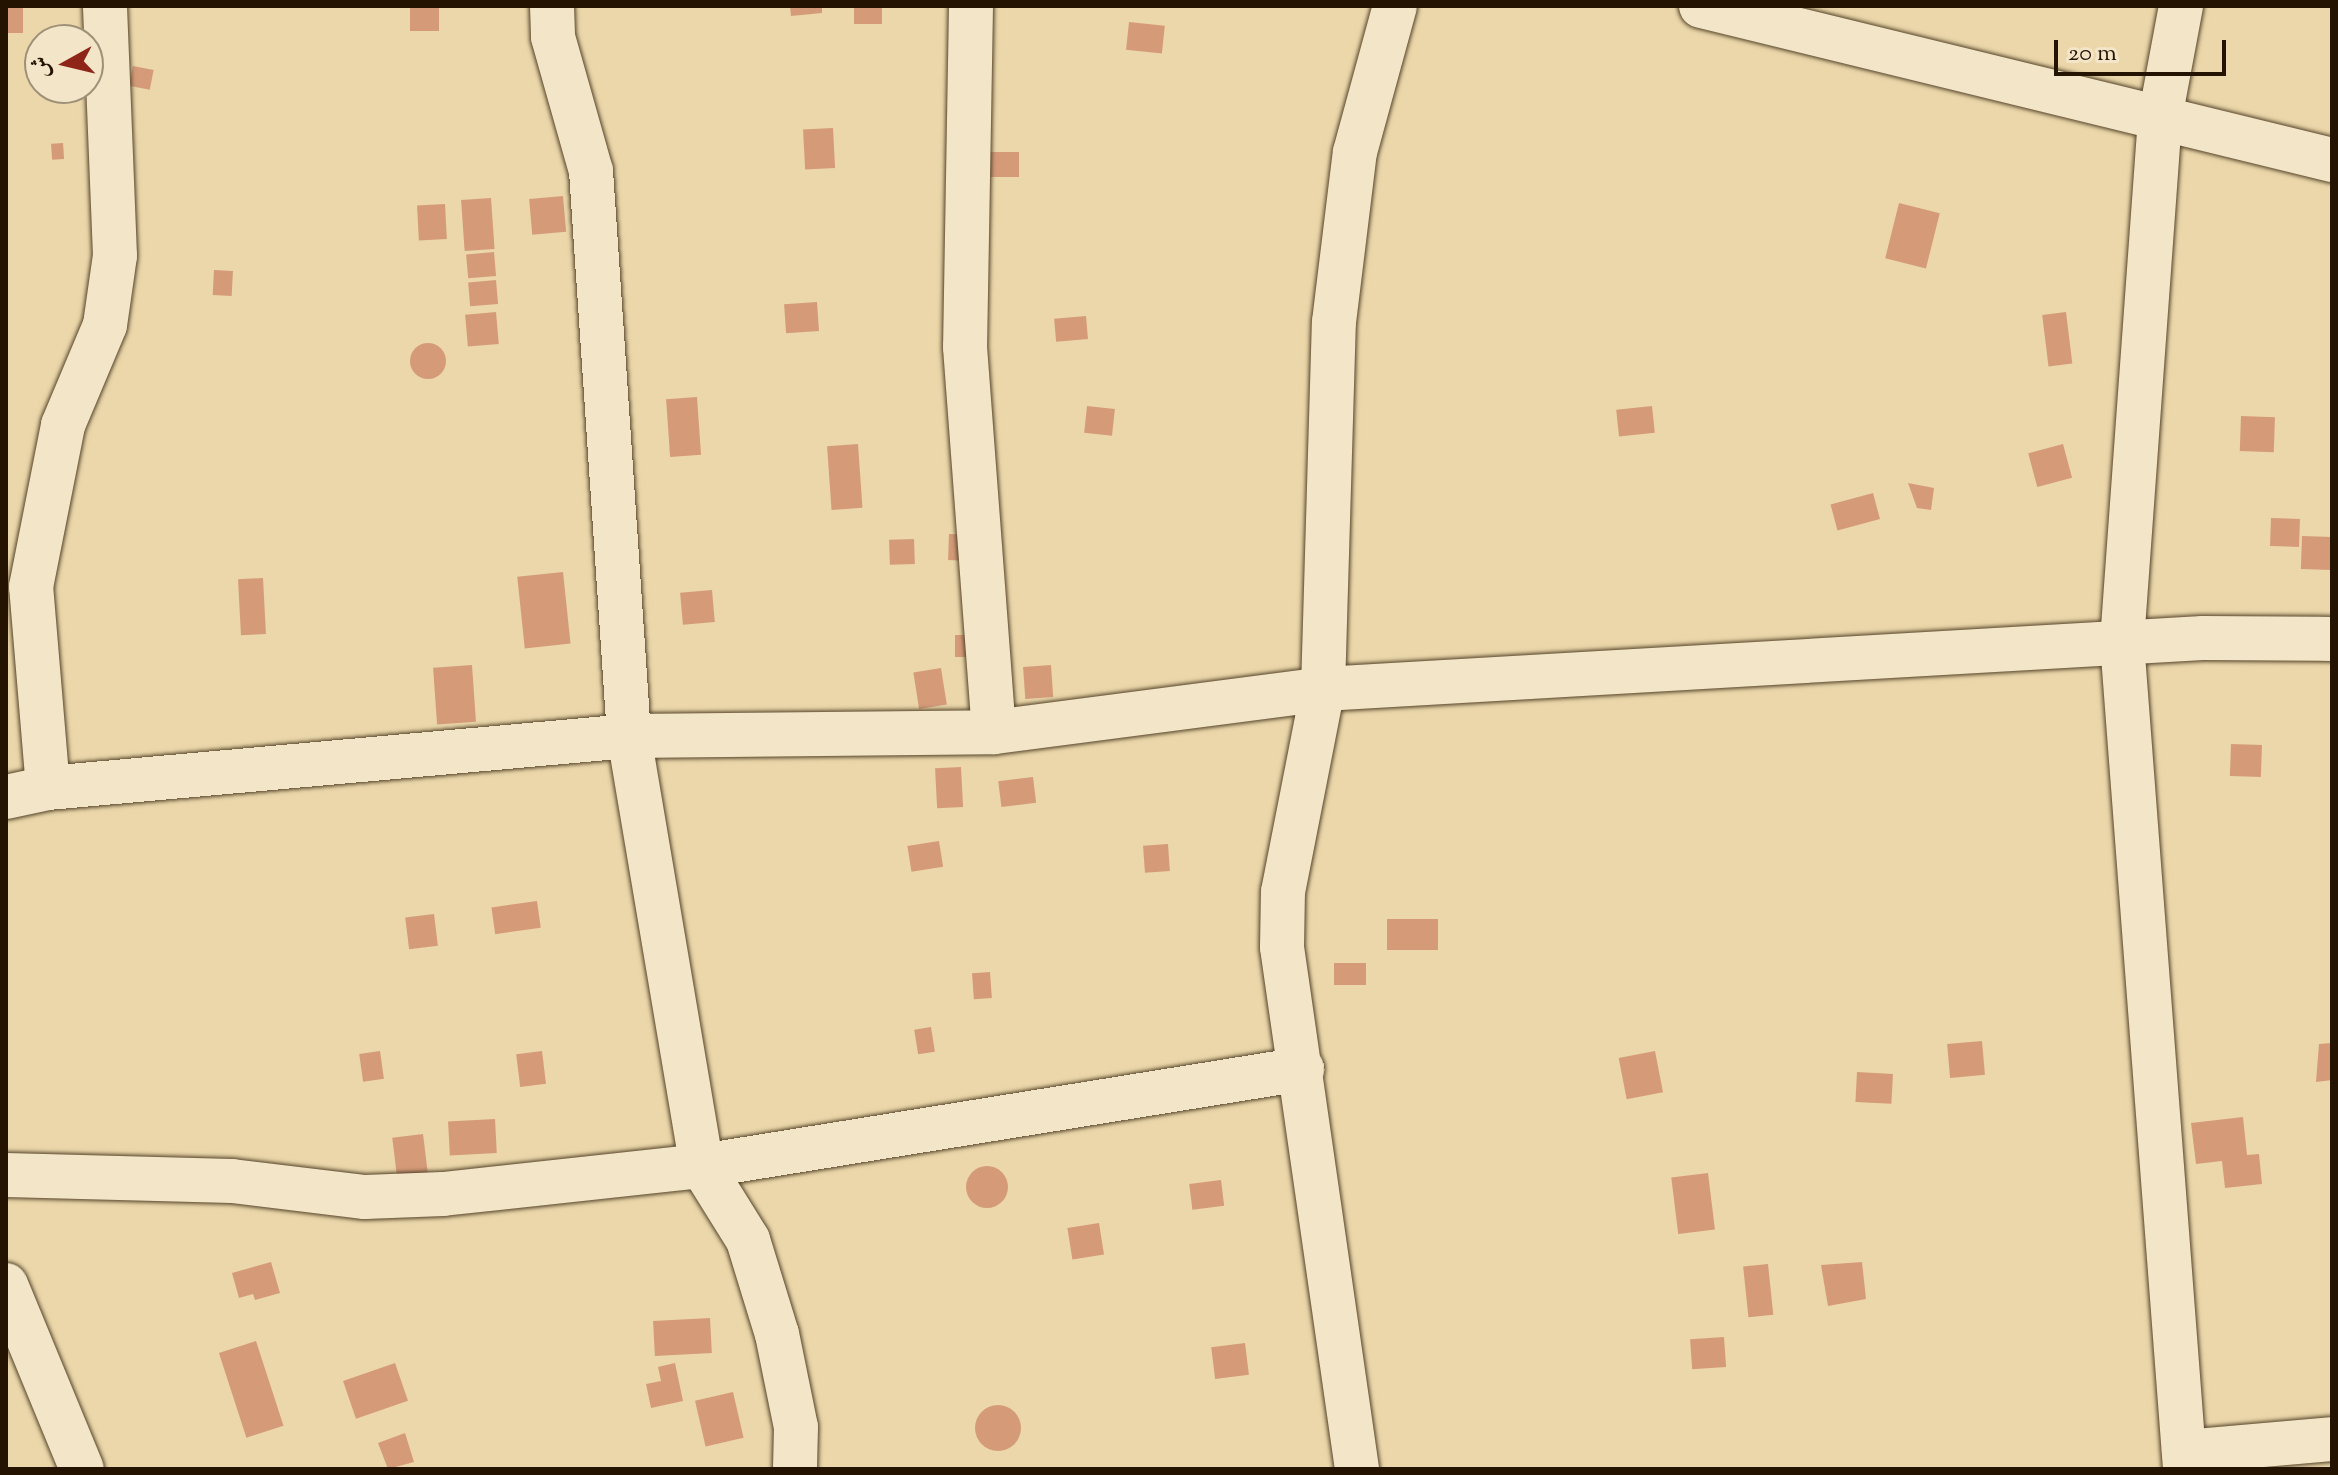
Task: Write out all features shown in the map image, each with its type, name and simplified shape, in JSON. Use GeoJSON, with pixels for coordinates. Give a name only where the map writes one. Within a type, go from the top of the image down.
{"type":"FeatureCollection","features":[{"type":"Feature","properties":{"kind":"street"},"geometry":{"type":"LineString","coordinates":[[48,788],[31,587],[63,425],[105,325],[115,256],[105,6]]}},
{"type":"Feature","properties":{"kind":"street"},"geometry":{"type":"LineString","coordinates":[[552,6],[553,37],[591,171],[629,736],[702,1166],[752,1254],[777,1334],[796,1427],[795,1469]]}},
{"type":"Feature","properties":{"kind":"street"},"geometry":{"type":"LineString","coordinates":[[971,6],[965,347],[994,732]]}},
{"type":"Feature","properties":{"kind":"street"},"geometry":{"type":"LineString","coordinates":[[1357,1469],[1302,1069],[1282,947],[1283,892],[1323,689],[1334,322],[1355,152],[1395,6]]}},
{"type":"Feature","properties":{"kind":"street"},"geometry":{"type":"LineString","coordinates":[[1701,6],[2332,160]]}},
{"type":"Feature","properties":{"kind":"street"},"geometry":{"type":"LineString","coordinates":[[2181,6],[2160,118],[2122,642],[2184,1461],[2332,1439]]}},
{"type":"Feature","properties":{"kind":"street"},"geometry":{"type":"LineString","coordinates":[[6,797],[48,788],[629,736],[994,732],[1323,689],[2122,642],[2332,639]]}},
{"type":"Feature","properties":{"kind":"street"},"geometry":{"type":"LineString","coordinates":[[6,1175],[232,1181],[401,1197],[702,1166],[1302,1069]]}},
{"type":"Feature","properties":{"kind":"street"},"geometry":{"type":"LineString","coordinates":[[6,1285],[82,1469]]}},
{"type":"Feature","properties":{"kind":"building"},"geometry":{"type":"Polygon","coordinates":[[[6,6],[23,6],[23,33],[6,33],[6,6]]]}},
{"type":"Feature","properties":{"kind":"building"},"geometry":{"type":"Polygon","coordinates":[[[410,6],[439,6],[439,31],[410,31],[410,6]]]}},
{"type":"Feature","properties":{"kind":"building"},"geometry":{"type":"Polygon","coordinates":[[[790,6],[822,6],[822,13],[791,16],[790,6]]]}},
{"type":"Feature","properties":{"kind":"building"},"geometry":{"type":"Polygon","coordinates":[[[854,6],[882,6],[882,24],[854,24],[854,6]]]}},
{"type":"Feature","properties":{"kind":"building"},"geometry":{"type":"Polygon","coordinates":[[[1129,22],[1165,26],[1162,54],[1126,50],[1129,22]]]}},
{"type":"Feature","properties":{"kind":"building"},"geometry":{"type":"Polygon","coordinates":[[[133,66],[154,70],[150,90],[129,86],[133,66]]]}},
{"type":"Feature","properties":{"kind":"building"},"geometry":{"type":"Polygon","coordinates":[[[833,128],[835,168],[805,170],[803,130],[833,128]]]}},
{"type":"Feature","properties":{"kind":"building"},"geometry":{"type":"Polygon","coordinates":[[[63,143],[64,159],[52,160],[51,144],[63,143]]]}},
{"type":"Feature","properties":{"kind":"building"},"geometry":{"type":"Polygon","coordinates":[[[988,152],[1019,152],[1019,177],[988,177],[988,152]]]}},
{"type":"Feature","properties":{"kind":"building"},"geometry":{"type":"Polygon","coordinates":[[[563,196],[566,232],[532,235],[529,199],[563,196]]]}},
{"type":"Feature","properties":{"kind":"building"},"geometry":{"type":"Polygon","coordinates":[[[491,198],[495,249],[465,251],[461,200],[491,198]]]}},
{"type":"Feature","properties":{"kind":"building"},"geometry":{"type":"Polygon","coordinates":[[[1899,203],[1940,213],[1926,268],[1885,258],[1899,203]]]}},
{"type":"Feature","properties":{"kind":"building"},"geometry":{"type":"Polygon","coordinates":[[[445,204],[447,239],[419,240],[417,205],[445,204]]]}},
{"type":"Feature","properties":{"kind":"building"},"geometry":{"type":"Polygon","coordinates":[[[494,252],[496,276],[468,278],[466,254],[494,252]]]}},
{"type":"Feature","properties":{"kind":"building"},"geometry":{"type":"Polygon","coordinates":[[[214,270],[233,271],[232,296],[213,295],[214,270]]]}},
{"type":"Feature","properties":{"kind":"building"},"geometry":{"type":"Polygon","coordinates":[[[496,280],[498,304],[470,306],[468,282],[496,280]]]}},
{"type":"Feature","properties":{"kind":"building"},"geometry":{"type":"Polygon","coordinates":[[[817,302],[819,331],[786,333],[784,304],[817,302]]]}},
{"type":"Feature","properties":{"kind":"building"},"geometry":{"type":"Polygon","coordinates":[[[496,312],[499,344],[468,347],[465,315],[496,312]]]}},
{"type":"Feature","properties":{"kind":"building"},"geometry":{"type":"Polygon","coordinates":[[[2066,312],[2072,364],[2049,367],[2042,315],[2066,312]]]}},
{"type":"Feature","properties":{"kind":"building"},"geometry":{"type":"Polygon","coordinates":[[[1086,316],[1088,339],[1056,342],[1054,319],[1086,316]]]}},
{"type":"Feature","properties":{"kind":"building"},"geometry":{"type":"Polygon","coordinates":[[[428,343],[440,349],[446,361],[440,373],[428,379],[416,373],[410,361],[416,349],[428,343]]]}},
{"type":"Feature","properties":{"kind":"building"},"geometry":{"type":"Polygon","coordinates":[[[697,397],[701,455],[670,457],[666,399],[697,397]]]}},
{"type":"Feature","properties":{"kind":"building"},"geometry":{"type":"Polygon","coordinates":[[[1087,406],[1115,409],[1112,436],[1084,433],[1087,406]]]}},
{"type":"Feature","properties":{"kind":"building"},"geometry":{"type":"Polygon","coordinates":[[[1652,406],[1655,433],[1619,437],[1616,410],[1652,406]]]}},
{"type":"Feature","properties":{"kind":"building"},"geometry":{"type":"Polygon","coordinates":[[[2241,416],[2275,417],[2274,452],[2240,451],[2241,416]]]}},
{"type":"Feature","properties":{"kind":"building"},"geometry":{"type":"Polygon","coordinates":[[[858,444],[862,508],[832,510],[827,446],[858,444]]]}},
{"type":"Feature","properties":{"kind":"building"},"geometry":{"type":"Polygon","coordinates":[[[2063,444],[2072,478],[2037,487],[2028,453],[2063,444]]]}},
{"type":"Feature","properties":{"kind":"building"},"geometry":{"type":"Polygon","coordinates":[[[1908,483],[1934,488],[1931,510],[1917,508],[1908,483]]]}},
{"type":"Feature","properties":{"kind":"building"},"geometry":{"type":"Polygon","coordinates":[[[1873,493],[1880,519],[1837,530],[1830,504],[1873,493]]]}},
{"type":"Feature","properties":{"kind":"building"},"geometry":{"type":"Polygon","coordinates":[[[2271,518],[2300,519],[2299,547],[2270,546],[2271,518]]]}},
{"type":"Feature","properties":{"kind":"building"},"geometry":{"type":"Polygon","coordinates":[[[949,534],[975,535],[974,561],[948,560],[949,534]]]}},
{"type":"Feature","properties":{"kind":"building"},"geometry":{"type":"Polygon","coordinates":[[[2302,536],[2332,537],[2331,570],[2301,569],[2302,536]]]}},
{"type":"Feature","properties":{"kind":"building"},"geometry":{"type":"Polygon","coordinates":[[[914,539],[915,564],[890,565],[889,540],[914,539]]]}},
{"type":"Feature","properties":{"kind":"building"},"geometry":{"type":"Polygon","coordinates":[[[563,572],[571,644],[525,648],[517,577],[563,572]]]}},
{"type":"Feature","properties":{"kind":"building"},"geometry":{"type":"Polygon","coordinates":[[[263,578],[266,634],[241,635],[238,579],[263,578]]]}},
{"type":"Feature","properties":{"kind":"building"},"geometry":{"type":"Polygon","coordinates":[[[712,590],[715,622],[683,625],[680,593],[712,590]]]}},
{"type":"Feature","properties":{"kind":"building"},"geometry":{"type":"Polygon","coordinates":[[[955,635],[978,635],[978,657],[955,657],[955,635]]]}},
{"type":"Feature","properties":{"kind":"building"},"geometry":{"type":"Polygon","coordinates":[[[472,665],[476,722],[437,725],[433,668],[472,665]]]}},
{"type":"Feature","properties":{"kind":"building"},"geometry":{"type":"Polygon","coordinates":[[[1051,665],[1053,697],[1025,699],[1023,667],[1051,665]]]}},
{"type":"Feature","properties":{"kind":"building"},"geometry":{"type":"Polygon","coordinates":[[[941,668],[947,705],[919,709],[913,672],[941,668]]]}},
{"type":"Feature","properties":{"kind":"building"},"geometry":{"type":"Polygon","coordinates":[[[2231,744],[2262,745],[2261,777],[2230,776],[2231,744]]]}},
{"type":"Feature","properties":{"kind":"building"},"geometry":{"type":"Polygon","coordinates":[[[961,767],[963,807],[937,808],[935,768],[961,767]]]}},
{"type":"Feature","properties":{"kind":"building"},"geometry":{"type":"Polygon","coordinates":[[[1033,777],[1036,803],[1001,807],[998,781],[1033,777]]]}},
{"type":"Feature","properties":{"kind":"building"},"geometry":{"type":"Polygon","coordinates":[[[939,841],[943,867],[911,872],[907,846],[939,841]]]}},
{"type":"Feature","properties":{"kind":"building"},"geometry":{"type":"Polygon","coordinates":[[[1168,844],[1170,871],[1145,873],[1143,846],[1168,844]]]}},
{"type":"Feature","properties":{"kind":"building"},"geometry":{"type":"Polygon","coordinates":[[[537,901],[541,928],[495,934],[491,907],[537,901]]]}},
{"type":"Feature","properties":{"kind":"building"},"geometry":{"type":"Polygon","coordinates":[[[434,914],[438,946],[409,949],[405,918],[434,914]]]}},
{"type":"Feature","properties":{"kind":"building"},"geometry":{"type":"Polygon","coordinates":[[[1387,919],[1438,919],[1438,950],[1387,950],[1387,919]]]}},
{"type":"Feature","properties":{"kind":"building"},"geometry":{"type":"Polygon","coordinates":[[[1334,963],[1366,963],[1366,985],[1334,985],[1334,963]]]}},
{"type":"Feature","properties":{"kind":"building"},"geometry":{"type":"Polygon","coordinates":[[[990,972],[992,998],[974,999],[972,973],[990,972]]]}},
{"type":"Feature","properties":{"kind":"building"},"geometry":{"type":"Polygon","coordinates":[[[931,1027],[935,1052],[918,1054],[914,1030],[931,1027]]]}},
{"type":"Feature","properties":{"kind":"building"},"geometry":{"type":"Polygon","coordinates":[[[1982,1041],[1985,1075],[1950,1078],[1947,1044],[1982,1041]]]}},
{"type":"Feature","properties":{"kind":"building"},"geometry":{"type":"Polygon","coordinates":[[[2332,1043],[2332,1080],[2316,1082],[2319,1044],[2332,1043]]]}},
{"type":"Feature","properties":{"kind":"building"},"geometry":{"type":"Polygon","coordinates":[[[380,1051],[384,1079],[363,1082],[359,1054],[380,1051]]]}},
{"type":"Feature","properties":{"kind":"building"},"geometry":{"type":"Polygon","coordinates":[[[542,1051],[546,1084],[520,1087],[516,1054],[542,1051]]]}},
{"type":"Feature","properties":{"kind":"building"},"geometry":{"type":"Polygon","coordinates":[[[1655,1051],[1663,1092],[1627,1099],[1619,1058],[1655,1051]]]}},
{"type":"Feature","properties":{"kind":"building"},"geometry":{"type":"Polygon","coordinates":[[[1857,1072],[1893,1074],[1891,1104],[1855,1102],[1857,1072]]]}},
{"type":"Feature","properties":{"kind":"building"},"geometry":{"type":"Polygon","coordinates":[[[2243,1117],[2247,1155],[2259,1154],[2262,1184],[2225,1188],[2222,1161],[2196,1164],[2191,1123],[2243,1117]]]}},
{"type":"Feature","properties":{"kind":"building"},"geometry":{"type":"Polygon","coordinates":[[[495,1119],[497,1153],[450,1155],[448,1121],[495,1119]]]}},
{"type":"Feature","properties":{"kind":"building"},"geometry":{"type":"Polygon","coordinates":[[[423,1134],[430,1190],[399,1193],[392,1138],[423,1134]]]}},
{"type":"Feature","properties":{"kind":"building"},"geometry":{"type":"Polygon","coordinates":[[[987,1166],[1002,1172],[1008,1187],[1002,1202],[987,1208],[972,1202],[966,1187],[972,1172],[987,1166]]]}},
{"type":"Feature","properties":{"kind":"building"},"geometry":{"type":"Polygon","coordinates":[[[1708,1173],[1715,1230],[1678,1234],[1671,1178],[1708,1173]]]}},
{"type":"Feature","properties":{"kind":"building"},"geometry":{"type":"Polygon","coordinates":[[[1221,1180],[1224,1206],[1192,1210],[1189,1184],[1221,1180]]]}},
{"type":"Feature","properties":{"kind":"building"},"geometry":{"type":"Polygon","coordinates":[[[1099,1223],[1104,1255],[1072,1260],[1067,1228],[1099,1223]]]}},
{"type":"Feature","properties":{"kind":"building"},"geometry":{"type":"Polygon","coordinates":[[[271,1262],[280,1293],[255,1300],[253,1294],[239,1298],[232,1273],[271,1262]]]}},
{"type":"Feature","properties":{"kind":"building"},"geometry":{"type":"Polygon","coordinates":[[[1862,1262],[1866,1299],[1828,1306],[1821,1265],[1862,1262]]]}},
{"type":"Feature","properties":{"kind":"building"},"geometry":{"type":"Polygon","coordinates":[[[1768,1264],[1773,1315],[1748,1317],[1743,1267],[1768,1264]]]}},
{"type":"Feature","properties":{"kind":"building"},"geometry":{"type":"Polygon","coordinates":[[[710,1318],[712,1353],[655,1356],[653,1321],[710,1318]]]}},
{"type":"Feature","properties":{"kind":"building"},"geometry":{"type":"Polygon","coordinates":[[[1724,1337],[1726,1367],[1692,1369],[1690,1339],[1724,1337]]]}},
{"type":"Feature","properties":{"kind":"building"},"geometry":{"type":"Polygon","coordinates":[[[256,1341],[284,1426],[246,1438],[219,1353],[256,1341]]]}},
{"type":"Feature","properties":{"kind":"building"},"geometry":{"type":"Polygon","coordinates":[[[1245,1343],[1249,1375],[1215,1379],[1211,1347],[1245,1343]]]}},
{"type":"Feature","properties":{"kind":"building"},"geometry":{"type":"Polygon","coordinates":[[[395,1363],[408,1401],[356,1419],[343,1381],[395,1363]]]}},
{"type":"Feature","properties":{"kind":"building"},"geometry":{"type":"Polygon","coordinates":[[[675,1363],[683,1401],[651,1408],[646,1384],[661,1381],[658,1367],[675,1363]]]}},
{"type":"Feature","properties":{"kind":"building"},"geometry":{"type":"Polygon","coordinates":[[[733,1392],[744,1438],[706,1447],[695,1401],[733,1392]]]}},
{"type":"Feature","properties":{"kind":"building"},"geometry":{"type":"Polygon","coordinates":[[[998,1405],[1015,1411],[1021,1428],[1015,1445],[998,1451],[981,1445],[975,1428],[981,1411],[998,1405]]]}},
{"type":"Feature","properties":{"kind":"building"},"geometry":{"type":"Polygon","coordinates":[[[405,1433],[414,1462],[388,1469],[378,1443],[405,1433]]]}}]}
